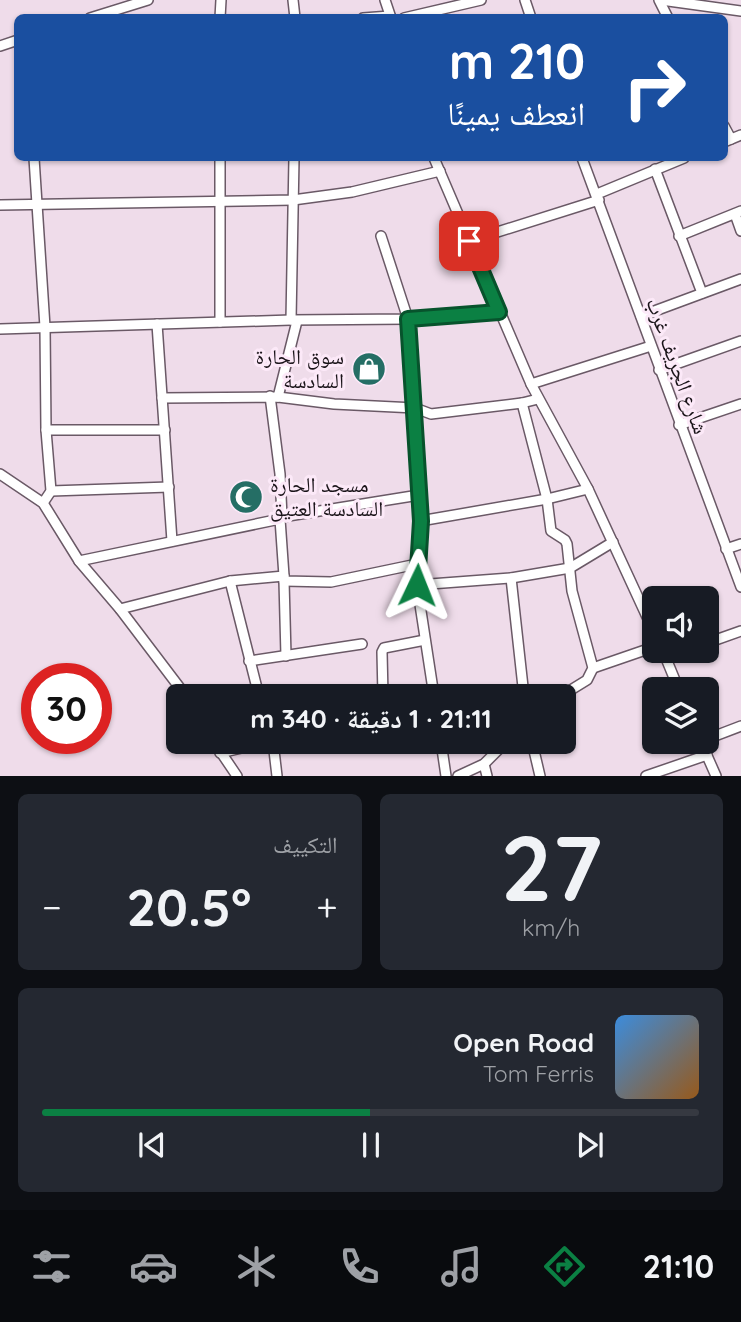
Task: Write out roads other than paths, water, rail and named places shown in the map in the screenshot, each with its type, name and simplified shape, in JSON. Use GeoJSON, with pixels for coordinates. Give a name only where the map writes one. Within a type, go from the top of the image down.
{"type":"FeatureCollection","features":[{"type":"Feature","properties":{"kind":"street"},"geometry":{"type":"LineString","coordinates":[[103,14],[148,0]]}},
{"type":"Feature","properties":{"kind":"street"},"geometry":{"type":"LineString","coordinates":[[421,14],[481,0]]}},
{"type":"Feature","properties":{"kind":"street"},"geometry":{"type":"LineString","coordinates":[[660,0],[741,11]]}},
{"type":"Feature","properties":{"kind":"street"},"geometry":{"type":"LineString","coordinates":[[34,161],[45,327],[46,430],[51,491],[43,503]]}},
{"type":"Feature","properties":{"kind":"street"},"geometry":{"type":"LineString","coordinates":[[220,161],[220,322]]}},
{"type":"Feature","properties":{"kind":"street"},"geometry":{"type":"LineString","coordinates":[[286,656],[280,474],[274,396],[294,321],[294,161]]}},
{"type":"Feature","properties":{"kind":"street"},"geometry":{"type":"LineString","coordinates":[[435,161],[531,384],[589,489],[642,606]]}},
{"type":"Feature","properties":{"kind":"street","name":"شارع الجريف غرب"},"geometry":{"type":"LineString","coordinates":[[583,161],[741,587]]}},
{"type":"Feature","properties":{"kind":"street"},"geometry":{"type":"LineString","coordinates":[[469,241],[598,197],[676,161]]}},
{"type":"Feature","properties":{"kind":"street"},"geometry":{"type":"LineString","coordinates":[[655,169],[702,293]]}},
{"type":"Feature","properties":{"kind":"street"},"geometry":{"type":"LineString","coordinates":[[0,205],[293,200],[352,192],[440,172]]}},
{"type":"Feature","properties":{"kind":"street"},"geometry":{"type":"LineString","coordinates":[[679,236],[738,213],[741,231]]}},
{"type":"Feature","properties":{"kind":"street"},"geometry":{"type":"LineString","coordinates":[[381,236],[408,319],[421,521],[417,585],[432,684]]}},
{"type":"Feature","properties":{"kind":"street"},"geometry":{"type":"LineString","coordinates":[[641,316],[741,279]]}},
{"type":"Feature","properties":{"kind":"street"},"geometry":{"type":"LineString","coordinates":[[0,329],[408,319],[499,312]]}},
{"type":"Feature","properties":{"kind":"street"},"geometry":{"type":"LineString","coordinates":[[157,324],[172,541]]}},
{"type":"Feature","properties":{"kind":"street"},"geometry":{"type":"LineString","coordinates":[[659,370],[741,341]]}},
{"type":"Feature","properties":{"kind":"street"},"geometry":{"type":"LineString","coordinates":[[531,384],[651,346]]}},
{"type":"Feature","properties":{"kind":"street"},"geometry":{"type":"LineString","coordinates":[[162,398],[274,396],[334,404],[415,408],[431,414],[538,399]]}},
{"type":"Feature","properties":{"kind":"street"},"geometry":{"type":"LineString","coordinates":[[522,403],[547,499],[551,531],[567,544],[572,592],[593,668],[587,680],[576,687]]}},
{"type":"Feature","properties":{"kind":"street"},"geometry":{"type":"LineString","coordinates":[[679,425],[740,406]]}},
{"type":"Feature","properties":{"kind":"street"},"geometry":{"type":"LineString","coordinates":[[46,430],[165,430]]}},
{"type":"Feature","properties":{"kind":"street"},"geometry":{"type":"LineString","coordinates":[[0,474],[43,503],[79,561],[120,609],[177,684]]}},
{"type":"Feature","properties":{"kind":"street"},"geometry":{"type":"LineString","coordinates":[[51,491],[169,486]]}},
{"type":"Feature","properties":{"kind":"street"},"geometry":{"type":"LineString","coordinates":[[421,521],[589,489]]}},
{"type":"Feature","properties":{"kind":"street"},"geometry":{"type":"LineString","coordinates":[[79,561],[281,518],[419,495]]}},
{"type":"Feature","properties":{"kind":"street"},"geometry":{"type":"LineString","coordinates":[[417,585],[511,578],[570,568],[613,542]]}},
{"type":"Feature","properties":{"kind":"street"},"geometry":{"type":"LineString","coordinates":[[726,549],[741,544]]}},
{"type":"Feature","properties":{"kind":"street"},"geometry":{"type":"LineString","coordinates":[[120,609],[230,581],[284,579],[331,582],[417,564]]}},
{"type":"Feature","properties":{"kind":"street"},"geometry":{"type":"LineString","coordinates":[[511,578],[523,684]]}},
{"type":"Feature","properties":{"kind":"street"},"geometry":{"type":"LineString","coordinates":[[230,581],[256,684]]}},
{"type":"Feature","properties":{"kind":"street"},"geometry":{"type":"LineString","coordinates":[[719,639],[741,631]]}},
{"type":"Feature","properties":{"kind":"street"},"geometry":{"type":"LineString","coordinates":[[383,684],[384,648],[425,640]]}},
{"type":"Feature","properties":{"kind":"street"},"geometry":{"type":"LineString","coordinates":[[249,661],[362,644]]}},
{"type":"Feature","properties":{"kind":"street"},"geometry":{"type":"LineString","coordinates":[[593,668],[642,651]]}},
{"type":"Feature","properties":{"kind":"street"},"geometry":{"type":"LineString","coordinates":[[719,734],[741,726]]}},
{"type":"Feature","properties":{"kind":"street"},"geometry":{"type":"LineString","coordinates":[[221,754],[237,776]]}},
{"type":"Feature","properties":{"kind":"street"},"geometry":{"type":"LineString","coordinates":[[272,754],[277,776]]}},
{"type":"Feature","properties":{"kind":"street"},"geometry":{"type":"LineString","coordinates":[[443,754],[446,776]]}},
{"type":"Feature","properties":{"kind":"street"},"geometry":{"type":"LineString","coordinates":[[458,776],[484,764],[494,754]]}},
{"type":"Feature","properties":{"kind":"street"},"geometry":{"type":"LineString","coordinates":[[535,754],[540,776]]}},
{"type":"Feature","properties":{"kind":"street"},"geometry":{"type":"LineString","coordinates":[[646,776],[706,755],[716,776]]}},
{"type":"Feature","properties":{"kind":"street"},"geometry":{"type":"LineString","coordinates":[[484,764],[487,776]]}},
{"type":"Feature","properties":{"kind":"place","name":"سوق الحارة السادسة"},"geometry":{"type":"Point","coordinates":[369,369]}},
{"type":"Feature","properties":{"kind":"place","name":"مسجد الحارة السادسة العتيق"},"geometry":{"type":"Point","coordinates":[246,497]}}]}
